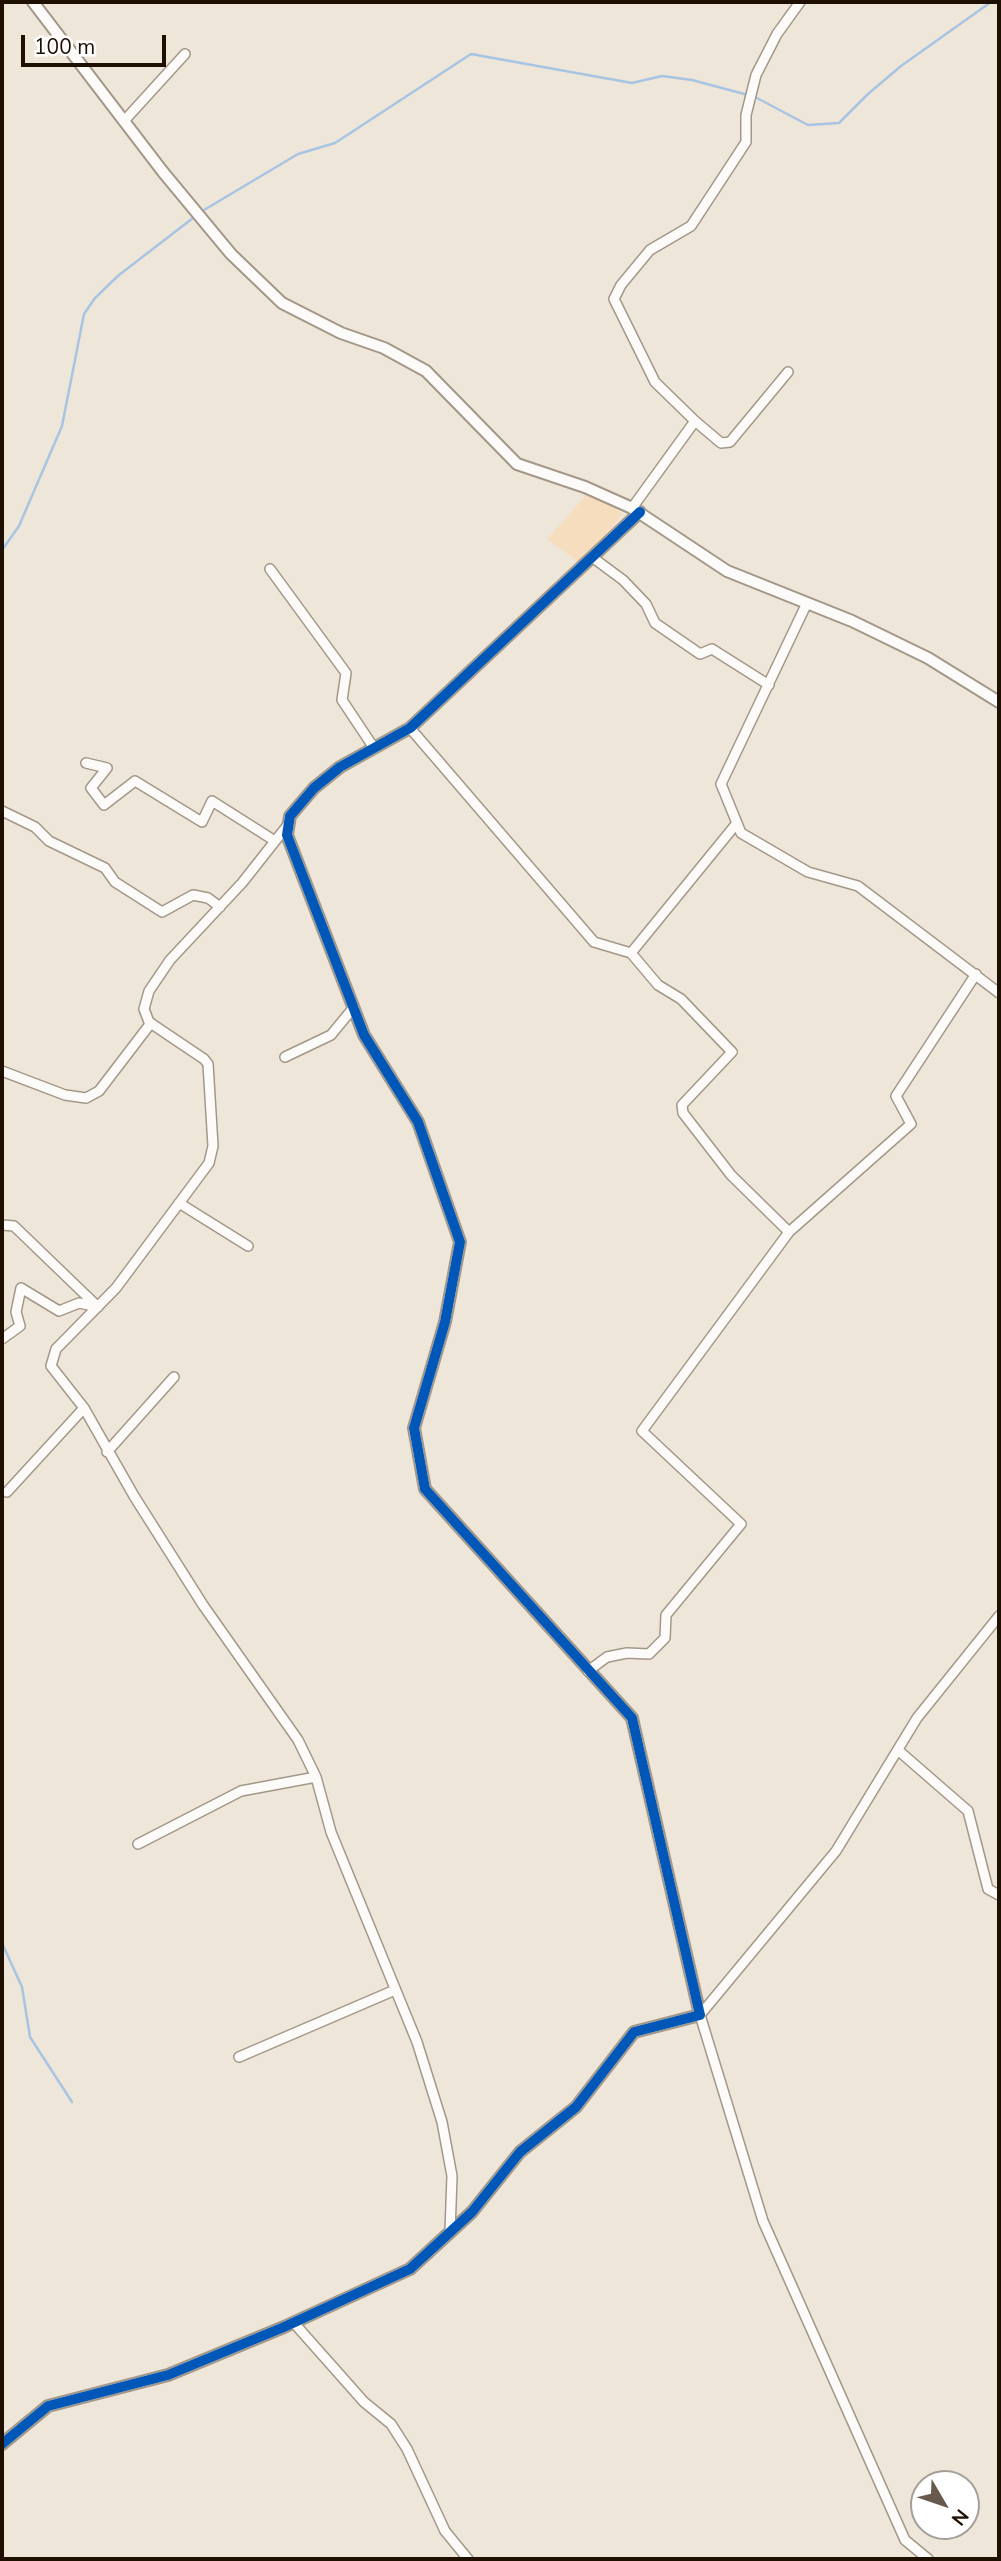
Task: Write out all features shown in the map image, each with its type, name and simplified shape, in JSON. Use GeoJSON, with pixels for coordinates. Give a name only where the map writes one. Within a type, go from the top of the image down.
{"type":"FeatureCollection","features":[{"type":"Feature","properties":{"kind":"street"},"geometry":{"type":"LineString","coordinates":[[33,2],[231,254],[282,303],[341,333],[384,348],[426,371],[517,464],[585,487],[636,510],[727,571],[806,605],[852,621],[928,658],[999,702]]}},
{"type":"Feature","properties":{"kind":"street"},"geometry":{"type":"LineString","coordinates":[[788,372],[730,442],[721,443],[655,382],[614,299],[621,285],[650,250],[691,226],[746,142],[746,115],[756,75],[777,34],[800,2]]}},
{"type":"Feature","properties":{"kind":"street"},"geometry":{"type":"LineString","coordinates":[[124,121],[185,54]]}},
{"type":"Feature","properties":{"kind":"street"},"geometry":{"type":"LineString","coordinates":[[450,2232],[452,2176],[442,2122],[417,2042],[348,1878],[316,1777],[298,1740],[203,1605],[107,1452],[85,1408],[51,1366],[52,1357],[56,1349],[98,1307],[136,1263],[211,1157],[208,1064],[151,1023],[144,1009],[149,990],[170,960],[220,907],[275,841],[287,826],[298,804],[340,767],[410,728],[592,557],[636,510],[695,421]]}},
{"type":"Feature","properties":{"kind":"street"},"geometry":{"type":"LineString","coordinates":[[592,557],[623,579],[646,604],[655,623],[700,654],[712,649],[769,685]]}},
{"type":"Feature","properties":{"kind":"street"},"geometry":{"type":"LineString","coordinates":[[270,569],[346,673],[342,700],[374,748]]}},
{"type":"Feature","properties":{"kind":"street"},"geometry":{"type":"LineString","coordinates":[[806,605],[721,784],[741,833],[808,872],[858,886],[999,993]]}},
{"type":"Feature","properties":{"kind":"street"},"geometry":{"type":"LineString","coordinates":[[410,728],[594,942],[631,953],[658,985],[681,999],[732,1052],[682,1105],[683,1113],[732,1175],[789,1233]]}},
{"type":"Feature","properties":{"kind":"street"},"geometry":{"type":"LineString","coordinates":[[86,763],[107,768],[91,789],[104,805],[135,781],[202,822],[212,801],[275,841]]}},
{"type":"Feature","properties":{"kind":"street"},"geometry":{"type":"LineString","coordinates":[[2,811],[35,827],[49,841],[105,868],[115,882],[162,912],[193,895],[208,898],[220,907]]}},
{"type":"Feature","properties":{"kind":"street"},"geometry":{"type":"LineString","coordinates":[[631,953],[737,823]]}},
{"type":"Feature","properties":{"kind":"street"},"geometry":{"type":"LineString","coordinates":[[287,826],[287,835],[364,1035],[418,1122],[460,1242],[445,1322],[414,1428],[425,1489],[632,1718],[700,2015],[763,2221],[905,2540],[929,2559]]}},
{"type":"Feature","properties":{"kind":"street"},"geometry":{"type":"LineString","coordinates":[[588,1671],[607,1657],[628,1653],[649,1654],[665,1638],[666,1615],[741,1524],[642,1431],[789,1233],[911,1124],[896,1096],[976,974]]}},
{"type":"Feature","properties":{"kind":"street"},"geometry":{"type":"LineString","coordinates":[[285,1057],[331,1035],[354,1007]]}},
{"type":"Feature","properties":{"kind":"street"},"geometry":{"type":"LineString","coordinates":[[2,1071],[65,1095],[86,1098],[99,1091],[151,1023]]}},
{"type":"Feature","properties":{"kind":"street"},"geometry":{"type":"LineString","coordinates":[[179,1203],[247,1246]]}},
{"type":"Feature","properties":{"kind":"street"},"geometry":{"type":"LineString","coordinates":[[2,1225],[15,1226],[98,1307]]}},
{"type":"Feature","properties":{"kind":"street"},"geometry":{"type":"LineString","coordinates":[[2,1339],[20,1326],[16,1312],[21,1288],[59,1311],[79,1303],[98,1307]]}},
{"type":"Feature","properties":{"kind":"street"},"geometry":{"type":"LineString","coordinates":[[107,1452],[174,1377]]}},
{"type":"Feature","properties":{"kind":"street"},"geometry":{"type":"LineString","coordinates":[[7,1492],[85,1408]]}},
{"type":"Feature","properties":{"kind":"street"},"geometry":{"type":"LineString","coordinates":[[2,2444],[48,2406],[168,2375],[294,2323],[410,2269],[471,2212],[520,2152],[576,2107],[634,2032],[700,2015],[836,1851],[917,1718],[999,1616]]}},
{"type":"Feature","properties":{"kind":"street"},"geometry":{"type":"LineString","coordinates":[[899,1751],[968,1811],[988,1889],[999,1895]]}},
{"type":"Feature","properties":{"kind":"street"},"geometry":{"type":"LineString","coordinates":[[138,1844],[241,1791],[316,1777]]}},
{"type":"Feature","properties":{"kind":"street"},"geometry":{"type":"LineString","coordinates":[[239,2057],[395,1990]]}},
{"type":"Feature","properties":{"kind":"street"},"geometry":{"type":"LineString","coordinates":[[294,2323],[364,2402],[391,2424],[407,2449],[445,2531],[468,2559]]}},
{"type":"Feature","properties":{"kind":"shaded area"},"geometry":{"type":"Polygon","coordinates":[[[591,490],[622,514],[583,565],[547,539],[591,490]]]}},
{"type":"Feature","properties":{"kind":"waterway"},"geometry":{"type":"LineString","coordinates":[[755,97],[808,125],[839,123],[901,66],[991,2]]}},
{"type":"Feature","properties":{"kind":"waterway"},"geometry":{"type":"LineString","coordinates":[[204,210],[298,154],[335,143],[471,54],[632,83],[662,76],[692,80],[748,95]]}},
{"type":"Feature","properties":{"kind":"waterway"},"geometry":{"type":"LineString","coordinates":[[2,550],[19,526],[62,426],[84,314],[95,298],[119,275],[193,218]]}},
{"type":"Feature","properties":{"kind":"waterway"},"geometry":{"type":"LineString","coordinates":[[2,1943],[22,1987],[30,2037],[72,2102]]}},
{"type":"Feature","properties":{"kind":"cycle path"},"geometry":{"type":"LineString","coordinates":[[2,2444],[48,2406],[168,2375],[284,2327],[410,2269],[472,2212],[520,2152],[576,2107],[634,2032],[700,2015],[632,1718],[425,1489],[414,1428],[445,1322],[460,1242],[418,1122],[364,1035],[287,835],[290,816],[314,788],[340,767],[410,728],[640,512]]}}]}
